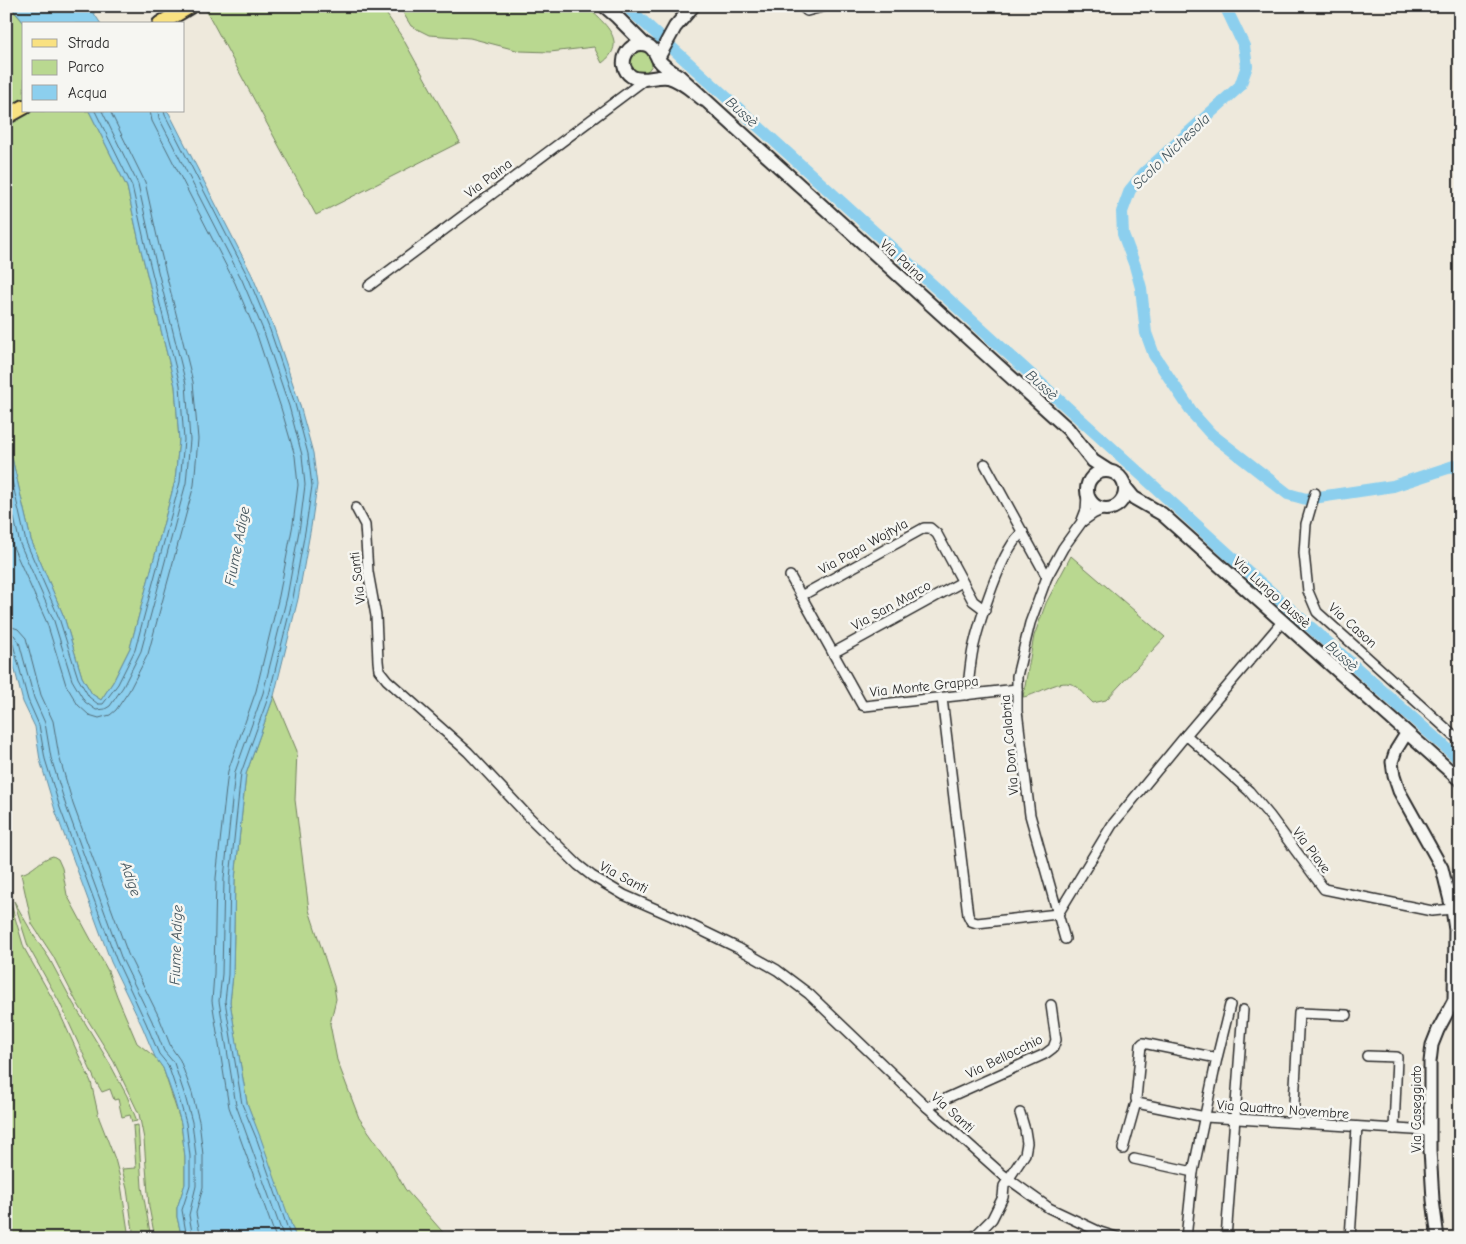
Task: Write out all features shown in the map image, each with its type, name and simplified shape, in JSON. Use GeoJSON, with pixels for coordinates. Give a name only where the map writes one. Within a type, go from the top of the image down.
{"type":"FeatureCollection","features":[{"type":"Feature","properties":{"kind":"main road"},"geometry":{"type":"LineString","coordinates":[[163,22],[190,6]]}},
{"type":"Feature","properties":{"kind":"main road"},"geometry":{"type":"LineString","coordinates":[[602,6],[653,50],[704,100]]}},
{"type":"Feature","properties":{"kind":"main road"},"geometry":{"type":"LineString","coordinates":[[602,6],[624,36],[626,53],[623,62],[626,71],[635,78],[664,77],[673,79],[704,100]]}},
{"type":"Feature","properties":{"kind":"main road"},"geometry":{"type":"LineString","coordinates":[[653,50],[694,6]]}},
{"type":"Feature","properties":{"kind":"main road"},"geometry":{"type":"LineString","coordinates":[[626,53],[634,46],[653,50]]}},
{"type":"Feature","properties":{"kind":"main road"},"geometry":{"type":"LineString","coordinates":[[648,78],[657,70],[653,50]]}},
{"type":"Feature","properties":{"kind":"main road","name":"Via Paina"},"geometry":{"type":"LineString","coordinates":[[704,100],[1068,429],[1096,464],[1108,470]]}},
{"type":"Feature","properties":{"kind":"main road"},"geometry":{"type":"LineString","coordinates":[[6,117],[22,108]]}},
{"type":"Feature","properties":{"kind":"main road","name":"Via Paina"},"geometry":{"type":"LineString","coordinates":[[1080,445],[1090,468],[1090,477]]}},
{"type":"Feature","properties":{"kind":"main road"},"geometry":{"type":"LineString","coordinates":[[1101,470],[1108,470],[1119,475],[1125,487],[1124,496],[1118,504],[1112,508],[1104,509],[1093,505],[1086,489],[1090,477],[1101,470]]}},
{"type":"Feature","properties":{"kind":"main road","name":"Via Lungo Bussè"},"geometry":{"type":"LineString","coordinates":[[1125,487],[1134,498],[1162,514],[1283,621],[1406,734],[1460,780]]}},
{"type":"Feature","properties":{"kind":"main road","name":"Via Lungo Bussè"},"geometry":{"type":"LineString","coordinates":[[1118,504],[1130,503],[1151,508]]}},
{"type":"Feature","properties":{"kind":"street"},"geometry":{"type":"LineString","coordinates":[[801,6],[807,11],[814,11],[826,6]]}},
{"type":"Feature","properties":{"kind":"street"},"geometry":{"type":"LineString","coordinates":[[625,94],[628,83],[626,71]]}},
{"type":"Feature","properties":{"kind":"street","name":"Via Paina"},"geometry":{"type":"LineString","coordinates":[[369,286],[648,78]]}},
{"type":"Feature","properties":{"kind":"street"},"geometry":{"type":"LineString","coordinates":[[986,464],[1047,577]]}},
{"type":"Feature","properties":{"kind":"street","name":"Via Cason"},"geometry":{"type":"LineString","coordinates":[[1315,493],[1306,524],[1304,553],[1308,592],[1317,612],[1460,741]]}},
{"type":"Feature","properties":{"kind":"street","name":"Via Don Calabria"},"geometry":{"type":"LineString","coordinates":[[1065,939],[1030,815],[1017,711],[1017,676],[1030,623],[1047,577],[1081,523],[1086,510],[1087,495]]}},
{"type":"Feature","properties":{"kind":"street","name":"Via Santi"},"geometry":{"type":"LineString","coordinates":[[356,508],[365,525],[368,572],[376,616],[380,670],[387,680],[468,752],[527,815],[585,870],[624,895],[738,948],[777,970],[809,994],[927,1107],[1009,1178],[1049,1208],[1100,1232],[1119,1238]]}},
{"type":"Feature","properties":{"kind":"street","name":"Via Don Calabria"},"geometry":{"type":"LineString","coordinates":[[1081,523],[1104,509]]}},
{"type":"Feature","properties":{"kind":"street","name":"Via Papa Wojtyla"},"geometry":{"type":"LineString","coordinates":[[801,596],[924,528],[930,528],[937,534],[973,602],[985,610]]}},
{"type":"Feature","properties":{"kind":"street"},"geometry":{"type":"LineString","coordinates":[[967,695],[973,649],[993,584],[1008,550],[1015,539],[1023,532]]}},
{"type":"Feature","properties":{"kind":"street","name":"Via Monte Grappa"},"geometry":{"type":"LineString","coordinates":[[790,576],[862,705],[1017,689]]}},
{"type":"Feature","properties":{"kind":"street","name":"Via San Marco"},"geometry":{"type":"LineString","coordinates":[[833,653],[962,582]]}},
{"type":"Feature","properties":{"kind":"street"},"geometry":{"type":"LineString","coordinates":[[942,698],[968,915],[971,921],[977,923],[1058,914],[1112,825],[1283,621]]}},
{"type":"Feature","properties":{"kind":"street"},"geometry":{"type":"LineString","coordinates":[[1406,734],[1396,750],[1392,762],[1394,776],[1399,791],[1442,868],[1452,908],[1455,930],[1457,999]]}},
{"type":"Feature","properties":{"kind":"street","name":"Via Piave"},"geometry":{"type":"LineString","coordinates":[[1186,735],[1249,791],[1324,889],[1432,910],[1452,908]]}},
{"type":"Feature","properties":{"kind":"street","name":"Via Caseggiato"},"geometry":{"type":"LineString","coordinates":[[1438,1235],[1433,1200],[1429,1131],[1432,1045],[1438,1030],[1457,999]]}},
{"type":"Feature","properties":{"kind":"street","name":"Via Bellocchio"},"geometry":{"type":"LineString","coordinates":[[927,1107],[1045,1054],[1053,1048],[1056,1040],[1051,1005]]}},
{"type":"Feature","properties":{"kind":"street"},"geometry":{"type":"LineString","coordinates":[[1186,1238],[1193,1172],[1230,1005]]}},
{"type":"Feature","properties":{"kind":"street"},"geometry":{"type":"LineString","coordinates":[[1226,1238],[1243,1010]]}},
{"type":"Feature","properties":{"kind":"street"},"geometry":{"type":"LineString","coordinates":[[1293,1122],[1299,1013],[1347,1015]]}},
{"type":"Feature","properties":{"kind":"street"},"geometry":{"type":"LineString","coordinates":[[1123,1148],[1137,1103],[1141,1045],[1145,1043],[1217,1058]]}},
{"type":"Feature","properties":{"kind":"street"},"geometry":{"type":"LineString","coordinates":[[1367,1056],[1397,1057],[1394,1129]]}},
{"type":"Feature","properties":{"kind":"street","name":"Via Quattro Novembre"},"geometry":{"type":"LineString","coordinates":[[1137,1103],[1205,1117],[1429,1131]]}},
{"type":"Feature","properties":{"kind":"street"},"geometry":{"type":"LineString","coordinates":[[973,1238],[992,1219],[1003,1197],[1004,1186],[1021,1160],[1027,1143],[1026,1130],[1020,1113]]}},
{"type":"Feature","properties":{"kind":"street"},"geometry":{"type":"LineString","coordinates":[[1350,1238],[1357,1127]]}},
{"type":"Feature","properties":{"kind":"street"},"geometry":{"type":"LineString","coordinates":[[1134,1159],[1193,1172]]}},
{"type":"Feature","properties":{"kind":"green space"},"geometry":{"type":"Polygon","coordinates":[[[6,6],[10,7],[23,22],[22,112],[90,112],[127,187],[175,386],[179,440],[175,481],[130,648],[113,682],[101,700],[92,694],[82,677],[64,617],[31,540],[6,432],[6,6]]]}},
{"type":"Feature","properties":{"kind":"green space"},"geometry":{"type":"Polygon","coordinates":[[[211,6],[381,6],[402,37],[460,142],[316,215],[206,10],[211,6]]]}},
{"type":"Feature","properties":{"kind":"green space"},"geometry":{"type":"Polygon","coordinates":[[[399,6],[586,6],[611,33],[614,47],[610,55],[602,63],[594,47],[550,52],[520,51],[470,38],[429,35],[411,26],[399,6]]]}},
{"type":"Feature","properties":{"kind":"green space"},"geometry":{"type":"Polygon","coordinates":[[[641,51],[649,54],[652,62],[649,70],[641,73],[633,70],[630,62],[633,54],[641,51]]]}},
{"type":"Feature","properties":{"kind":"green space"},"geometry":{"type":"Polygon","coordinates":[[[1071,556],[1165,637],[1106,700],[1093,703],[1076,686],[1063,683],[1023,697],[1034,636],[1046,603],[1071,556]]]}},
{"type":"Feature","properties":{"kind":"green space"},"geometry":{"type":"Polygon","coordinates":[[[274,696],[297,751],[295,800],[309,910],[334,986],[336,999],[330,1024],[337,1060],[359,1118],[390,1162],[405,1189],[448,1238],[296,1238],[247,1103],[230,1002],[233,975],[235,879],[246,774],[274,696]]]}},
{"type":"Feature","properties":{"kind":"green space"},"geometry":{"type":"Polygon","coordinates":[[[53,856],[58,859],[62,868],[67,895],[108,971],[137,1043],[155,1057],[163,1068],[181,1123],[185,1157],[185,1184],[177,1208],[182,1238],[155,1238],[149,1207],[144,1139],[139,1114],[114,1062],[76,1001],[53,956],[32,924],[21,874],[53,856]]]}},
{"type":"Feature","properties":{"kind":"green space"},"geometry":{"type":"Polygon","coordinates":[[[6,897],[10,901],[24,948],[56,1005],[91,1082],[99,1118],[115,1159],[120,1178],[129,1238],[6,1238],[6,897]]]}},
{"type":"Feature","properties":{"kind":"green space"},"geometry":{"type":"Polygon","coordinates":[[[14,901],[110,1064],[127,1096],[137,1121],[132,1122],[130,1115],[122,1117],[118,1099],[114,1100],[110,1089],[102,1092],[95,1080],[60,1003],[28,946],[14,901]]]}},
{"type":"Feature","properties":{"kind":"green space"},"geometry":{"type":"Polygon","coordinates":[[[138,1125],[142,1187],[151,1238],[134,1238],[122,1169],[136,1168],[133,1126],[138,1125]]]}},
{"type":"Feature","properties":{"kind":"water"},"geometry":{"type":"Polygon","coordinates":[[[10,6],[89,6],[100,22],[23,22],[10,6]]]}},
{"type":"Feature","properties":{"kind":"water"},"geometry":{"type":"Polygon","coordinates":[[[90,112],[168,112],[252,275],[274,328],[299,402],[313,453],[317,485],[298,599],[274,696],[246,774],[235,879],[233,975],[230,1002],[247,1103],[296,1238],[182,1238],[177,1208],[185,1184],[185,1157],[181,1123],[174,1099],[163,1068],[155,1057],[111,962],[55,810],[40,760],[35,727],[23,702],[6,635],[6,432],[31,540],[64,617],[82,677],[92,694],[101,700],[113,682],[130,648],[175,481],[179,440],[175,386],[127,187],[90,112]]]}},
{"type":"Feature","properties":{"kind":"waterway","name":"Bussè"},"geometry":{"type":"LineString","coordinates":[[626,6],[1235,560],[1460,760]]}},
{"type":"Feature","properties":{"kind":"waterway","name":"Scolo Nichesola"},"geometry":{"type":"LineString","coordinates":[[1225,6],[1244,46],[1247,66],[1240,86],[1144,173],[1130,190],[1122,212],[1123,234],[1141,288],[1146,333],[1154,355],[1194,415],[1211,434],[1288,494],[1306,499],[1393,486],[1460,464]]}},
{"type":"Feature","properties":{"kind":"water label","name":"Fiume Adige"},"geometry":{"type":"Point","coordinates":[237,546]}},
{"type":"Feature","properties":{"kind":"water label","name":"Adige"},"geometry":{"type":"Point","coordinates":[131,879]}},
{"type":"Feature","properties":{"kind":"water label","name":"Fiume Adige"},"geometry":{"type":"Point","coordinates":[176,945]}}]}
